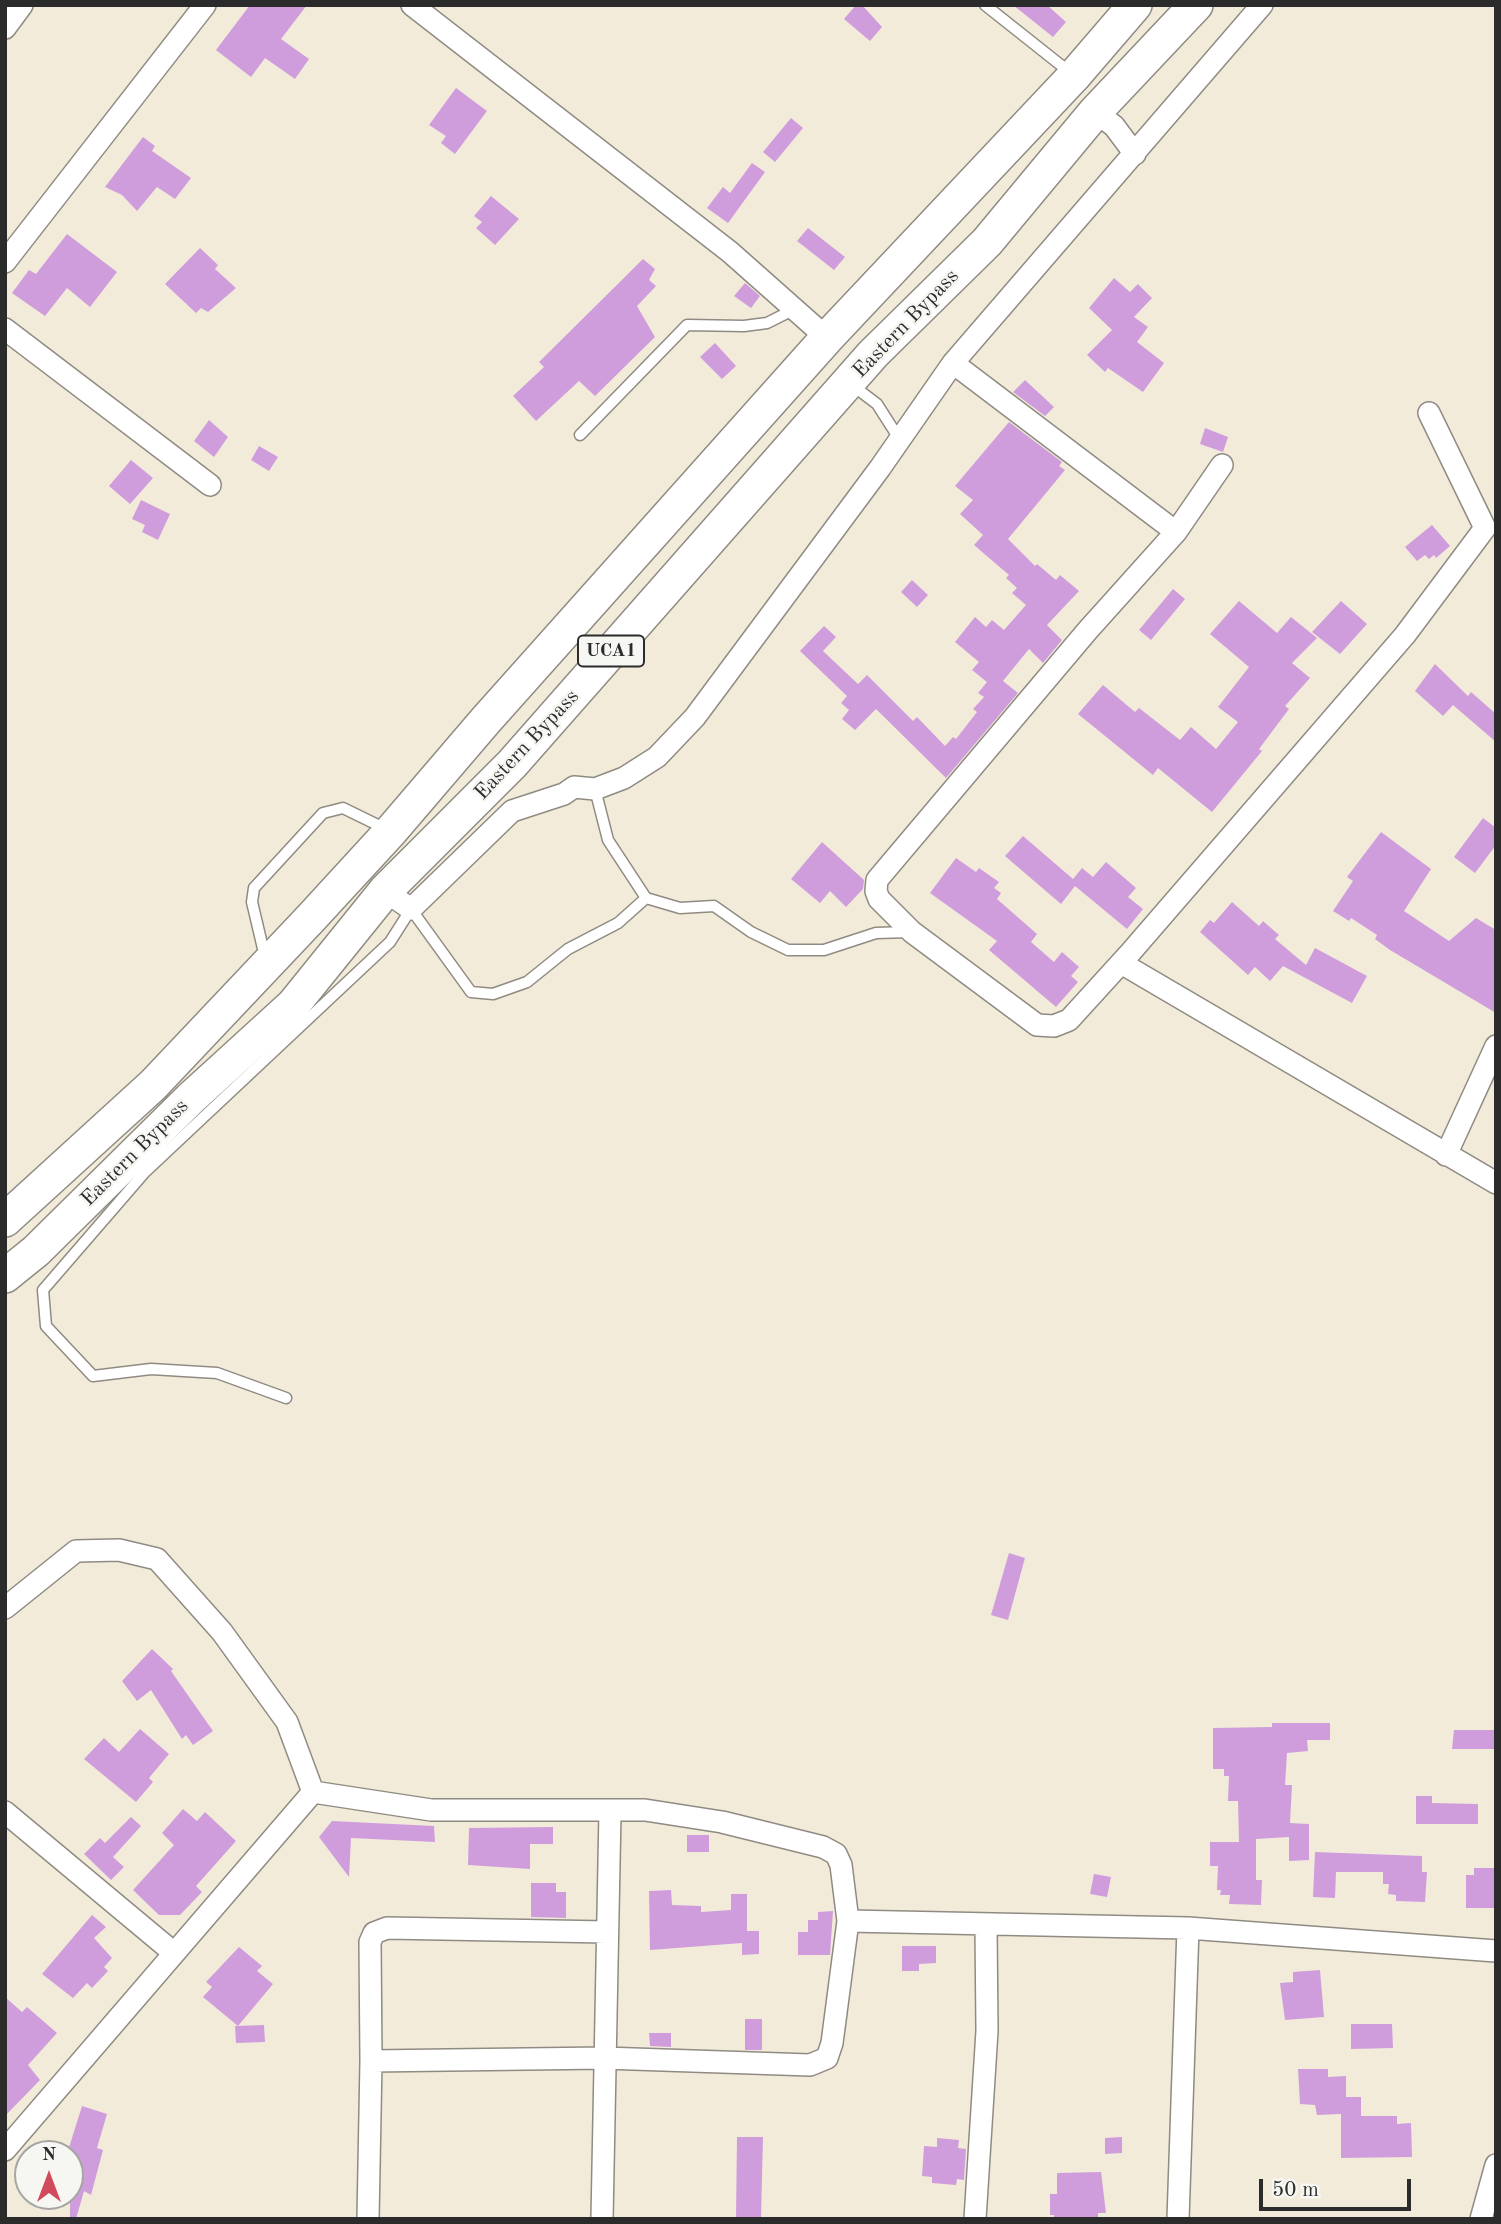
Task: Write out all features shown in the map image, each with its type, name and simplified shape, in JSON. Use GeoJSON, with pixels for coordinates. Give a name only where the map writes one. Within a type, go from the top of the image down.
{"type":"FeatureCollection","features":[{"type":"Feature","properties":{"kind":"main road","name":"Eastern Bypass"},"geometry":{"type":"LineString","coordinates":[[5,1220],[153,1085],[391,831],[630,557],[781,393],[827,338],[1074,76],[1135,5]]}},
{"type":"Feature","properties":{"kind":"main road","name":"Eastern Bypass"},"geometry":{"type":"LineString","coordinates":[[5,1276],[36,1251],[191,1098],[293,1005],[398,900],[512,764],[873,354],[987,242],[1095,112],[1196,5]]}},
{"type":"Feature","properties":{"kind":"main road"},"geometry":{"type":"LineString","coordinates":[[781,393],[816,421]]}},
{"type":"Feature","properties":{"kind":"street"},"geometry":{"type":"LineString","coordinates":[[5,262],[205,5]]}},
{"type":"Feature","properties":{"kind":"street"},"geometry":{"type":"LineString","coordinates":[[412,5],[730,252],[827,338]]}},
{"type":"Feature","properties":{"kind":"street"},"geometry":{"type":"LineString","coordinates":[[398,900],[512,811],[564,794],[574,787],[594,789],[624,778],[657,757],[695,717],[900,440],[953,363],[1262,5]]}},
{"type":"Feature","properties":{"kind":"street"},"geometry":{"type":"LineString","coordinates":[[1095,112],[1114,126],[1135,154]]}},
{"type":"Feature","properties":{"kind":"street"},"geometry":{"type":"LineString","coordinates":[[5,329],[210,485]]}},
{"type":"Feature","properties":{"kind":"street"},"geometry":{"type":"LineString","coordinates":[[953,363],[1176,532]]}},
{"type":"Feature","properties":{"kind":"street"},"geometry":{"type":"LineString","coordinates":[[1222,465],[1176,532],[1088,630],[877,880],[876,891],[879,899],[912,932],[1037,1025],[1054,1026],[1069,1020],[1121,964],[1405,635],[1485,528],[1429,413]]}},
{"type":"Feature","properties":{"kind":"street"},"geometry":{"type":"LineString","coordinates":[[1121,964],[1496,1183]]}},
{"type":"Feature","properties":{"kind":"street"},"geometry":{"type":"LineString","coordinates":[[1446,1155],[1496,1046]]}},
{"type":"Feature","properties":{"kind":"street"},"geometry":{"type":"LineString","coordinates":[[5,1608],[76,1551],[119,1550],[157,1559],[222,1632],[287,1722],[313,1792]]}},
{"type":"Feature","properties":{"kind":"street"},"geometry":{"type":"LineString","coordinates":[[313,1792],[431,1810],[671,1812],[823,1847],[835,1854],[841,1865],[848,1921],[832,2043],[827,2058],[810,2065],[604,2058],[371,2061]]}},
{"type":"Feature","properties":{"kind":"street"},"geometry":{"type":"LineString","coordinates":[[5,2150],[313,1792]]}},
{"type":"Feature","properties":{"kind":"street"},"geometry":{"type":"LineString","coordinates":[[5,1812],[174,1953]]}},
{"type":"Feature","properties":{"kind":"street"},"geometry":{"type":"LineString","coordinates":[[602,2219],[610,1812]]}},
{"type":"Feature","properties":{"kind":"street"},"geometry":{"type":"LineString","coordinates":[[848,1921],[986,1926],[1188,1928],[1496,1951]]}},
{"type":"Feature","properties":{"kind":"street"},"geometry":{"type":"LineString","coordinates":[[975,2219],[987,2031],[986,1926]]}},
{"type":"Feature","properties":{"kind":"street"},"geometry":{"type":"LineString","coordinates":[[368,2219],[370,1942],[374,1933],[387,1928],[607,1932]]}},
{"type":"Feature","properties":{"kind":"street"},"geometry":{"type":"LineString","coordinates":[[1178,2219],[1188,1928]]}},
{"type":"Feature","properties":{"kind":"street"},"geometry":{"type":"LineString","coordinates":[[1481,2219],[1496,2165]]}},
{"type":"Feature","properties":{"kind":"lane"},"geometry":{"type":"LineString","coordinates":[[985,5],[1074,76]]}},
{"type":"Feature","properties":{"kind":"lane"},"geometry":{"type":"LineString","coordinates":[[580,435],[687,325],[744,326],[767,323],[795,309]]}},
{"type":"Feature","properties":{"kind":"lane"},"geometry":{"type":"LineString","coordinates":[[849,383],[877,404],[900,440]]}},
{"type":"Feature","properties":{"kind":"lane"},"geometry":{"type":"LineString","coordinates":[[594,789],[608,840],[646,898],[680,908],[714,906],[751,932],[788,950],[824,950],[876,933],[912,932]]}},
{"type":"Feature","properties":{"kind":"lane"},"geometry":{"type":"LineString","coordinates":[[266,963],[252,902],[254,888],[323,813],[343,808],[391,831]]}},
{"type":"Feature","properties":{"kind":"lane"},"geometry":{"type":"LineString","coordinates":[[398,900],[471,992],[494,994],[527,982],[568,949],[618,922],[646,898]]}},
{"type":"Feature","properties":{"kind":"lane"},"geometry":{"type":"LineString","coordinates":[[286,1398],[217,1373],[151,1369],[93,1376],[46,1326],[43,1290],[145,1172],[390,942],[398,900]]}},
{"type":"Feature","properties":{"kind":"building"},"geometry":{"type":"Polygon","coordinates":[[[250,5],[307,5],[281,39],[309,59],[295,79],[265,58],[251,77],[216,50],[250,5]]]}},
{"type":"Feature","properties":{"kind":"building"},"geometry":{"type":"Polygon","coordinates":[[[856,5],[862,5],[882,27],[870,41],[844,19],[856,5]]]}},
{"type":"Feature","properties":{"kind":"building"},"geometry":{"type":"Polygon","coordinates":[[[1013,5],[1047,5],[1066,22],[1053,37],[1013,5]]]}},
{"type":"Feature","properties":{"kind":"building"},"geometry":{"type":"Polygon","coordinates":[[[456,88],[487,111],[455,154],[441,143],[446,136],[429,125],[456,88]]]}},
{"type":"Feature","properties":{"kind":"building"},"geometry":{"type":"Polygon","coordinates":[[[791,118],[803,128],[775,162],[763,152],[791,118]]]}},
{"type":"Feature","properties":{"kind":"building"},"geometry":{"type":"Polygon","coordinates":[[[143,137],[155,146],[152,151],[191,178],[175,199],[157,187],[137,211],[122,195],[105,187],[143,137]]]}},
{"type":"Feature","properties":{"kind":"building"},"geometry":{"type":"Polygon","coordinates":[[[752,163],[765,172],[728,223],[707,208],[723,187],[730,193],[752,163]]]}},
{"type":"Feature","properties":{"kind":"building"},"geometry":{"type":"Polygon","coordinates":[[[491,196],[519,219],[495,245],[476,228],[482,222],[474,216],[491,196]]]}},
{"type":"Feature","properties":{"kind":"building"},"geometry":{"type":"Polygon","coordinates":[[[808,228],[845,257],[834,270],[797,241],[808,228]]]}},
{"type":"Feature","properties":{"kind":"building"},"geometry":{"type":"Polygon","coordinates":[[[67,234],[117,272],[90,307],[67,288],[45,316],[12,293],[29,270],[36,274],[67,234]]]}},
{"type":"Feature","properties":{"kind":"building"},"geometry":{"type":"Polygon","coordinates":[[[200,248],[218,265],[215,269],[236,288],[208,312],[201,308],[196,313],[165,284],[200,248]]]}},
{"type":"Feature","properties":{"kind":"building"},"geometry":{"type":"Polygon","coordinates":[[[643,259],[655,269],[649,280],[656,286],[637,306],[655,337],[595,396],[579,381],[536,421],[513,396],[544,367],[539,362],[643,259]]]}},
{"type":"Feature","properties":{"kind":"building"},"geometry":{"type":"Polygon","coordinates":[[[1114,278],[1130,292],[1138,284],[1152,298],[1134,317],[1148,327],[1137,342],[1164,363],[1143,392],[1108,368],[1105,372],[1087,355],[1112,330],[1089,308],[1114,278]]]}},
{"type":"Feature","properties":{"kind":"building"},"geometry":{"type":"Polygon","coordinates":[[[745,283],[760,296],[751,308],[734,296],[745,283]]]}},
{"type":"Feature","properties":{"kind":"building"},"geometry":{"type":"Polygon","coordinates":[[[715,343],[736,366],[722,379],[700,357],[715,343]]]}},
{"type":"Feature","properties":{"kind":"building"},"geometry":{"type":"Polygon","coordinates":[[[1025,380],[1054,407],[1045,416],[1013,392],[1025,380]]]}},
{"type":"Feature","properties":{"kind":"building"},"geometry":{"type":"Polygon","coordinates":[[[209,420],[228,437],[214,457],[194,441],[209,420]]]}},
{"type":"Feature","properties":{"kind":"building"},"geometry":{"type":"Polygon","coordinates":[[[1009,422],[1062,462],[1059,466],[1065,470],[1008,539],[1035,566],[1037,564],[1056,580],[1060,575],[1079,591],[1047,625],[1062,640],[1043,663],[1029,649],[1003,681],[1018,693],[946,778],[876,709],[855,730],[842,719],[849,710],[841,703],[847,696],[800,651],[824,626],[836,637],[823,651],[858,684],[867,675],[913,721],[917,717],[945,746],[953,737],[956,739],[977,712],[973,709],[984,697],[978,693],[987,682],[972,670],[979,662],[955,642],[975,617],[986,627],[992,620],[1004,630],[1026,605],[1012,593],[1017,588],[1006,578],[1009,575],[974,545],[983,535],[960,514],[973,500],[955,486],[1009,422]]]}},
{"type":"Feature","properties":{"kind":"building"},"geometry":{"type":"Polygon","coordinates":[[[1205,428],[1228,437],[1223,452],[1200,444],[1205,428]]]}},
{"type":"Feature","properties":{"kind":"building"},"geometry":{"type":"Polygon","coordinates":[[[259,446],[278,457],[269,471],[251,460],[259,446]]]}},
{"type":"Feature","properties":{"kind":"building"},"geometry":{"type":"Polygon","coordinates":[[[131,460],[153,478],[130,504],[109,486],[131,460]]]}},
{"type":"Feature","properties":{"kind":"building"},"geometry":{"type":"Polygon","coordinates":[[[141,500],[170,514],[158,540],[142,532],[145,525],[132,519],[141,500]]]}},
{"type":"Feature","properties":{"kind":"building"},"geometry":{"type":"Polygon","coordinates":[[[1432,525],[1450,546],[1436,558],[1434,555],[1429,559],[1425,555],[1417,561],[1405,547],[1432,525]]]}},
{"type":"Feature","properties":{"kind":"building"},"geometry":{"type":"Polygon","coordinates":[[[912,580],[928,595],[917,607],[901,592],[912,580]]]}},
{"type":"Feature","properties":{"kind":"building"},"geometry":{"type":"Polygon","coordinates":[[[1173,589],[1185,599],[1151,640],[1139,630],[1173,589]]]}},
{"type":"Feature","properties":{"kind":"building"},"geometry":{"type":"Polygon","coordinates":[[[1239,601],[1277,633],[1291,617],[1317,638],[1292,663],[1310,678],[1285,706],[1289,709],[1259,749],[1262,751],[1212,812],[1158,768],[1153,775],[1078,714],[1103,685],[1135,712],[1139,708],[1180,740],[1191,727],[1216,749],[1238,722],[1218,707],[1249,667],[1210,634],[1239,601]]]}},
{"type":"Feature","properties":{"kind":"building"},"geometry":{"type":"Polygon","coordinates":[[[1341,601],[1367,624],[1340,654],[1312,632],[1341,601]]]}},
{"type":"Feature","properties":{"kind":"building"},"geometry":{"type":"Polygon","coordinates":[[[1435,664],[1468,696],[1471,692],[1496,714],[1496,742],[1453,705],[1443,716],[1415,691],[1435,664]]]}},
{"type":"Feature","properties":{"kind":"building"},"geometry":{"type":"Polygon","coordinates":[[[1483,818],[1496,828],[1496,845],[1475,873],[1454,857],[1483,818]]]}},
{"type":"Feature","properties":{"kind":"building"},"geometry":{"type":"Polygon","coordinates":[[[1381,832],[1431,869],[1404,911],[1449,941],[1476,918],[1496,930],[1496,1013],[1390,950],[1375,939],[1377,935],[1351,918],[1349,921],[1333,911],[1353,881],[1347,877],[1381,832]]]}},
{"type":"Feature","properties":{"kind":"building"},"geometry":{"type":"Polygon","coordinates":[[[1023,836],[1073,879],[1082,868],[1093,877],[1106,862],[1136,888],[1128,897],[1143,909],[1127,929],[1075,886],[1061,904],[1005,856],[1023,836]]]}},
{"type":"Feature","properties":{"kind":"building"},"geometry":{"type":"Polygon","coordinates":[[[822,842],[864,880],[863,889],[846,907],[830,891],[820,903],[791,879],[822,842]]]}},
{"type":"Feature","properties":{"kind":"building"},"geometry":{"type":"Polygon","coordinates":[[[956,858],[976,872],[979,868],[999,882],[994,888],[1001,893],[997,899],[1037,934],[1031,942],[1054,962],[1062,952],[1079,967],[1071,976],[1078,982],[1056,1007],[989,950],[997,941],[930,893],[956,858]]]}},
{"type":"Feature","properties":{"kind":"building"},"geometry":{"type":"Polygon","coordinates":[[[1232,902],[1259,926],[1263,921],[1279,935],[1275,939],[1306,965],[1315,948],[1367,976],[1352,1003],[1283,966],[1270,981],[1255,967],[1248,975],[1200,932],[1210,920],[1214,923],[1232,902]]]}},
{"type":"Feature","properties":{"kind":"building"},"geometry":{"type":"Polygon","coordinates":[[[1009,1553],[1025,1558],[1008,1620],[991,1615],[1009,1553]]]}},
{"type":"Feature","properties":{"kind":"building"},"geometry":{"type":"Polygon","coordinates":[[[152,1649],[173,1669],[171,1671],[213,1731],[193,1745],[186,1735],[182,1739],[151,1690],[137,1701],[122,1681],[152,1649]]]}},
{"type":"Feature","properties":{"kind":"building"},"geometry":{"type":"Polygon","coordinates":[[[1272,1723],[1330,1723],[1330,1740],[1307,1740],[1308,1751],[1287,1753],[1285,1785],[1292,1785],[1290,1823],[1309,1824],[1309,1860],[1289,1861],[1289,1837],[1256,1839],[1256,1880],[1262,1880],[1261,1905],[1229,1904],[1230,1895],[1220,1895],[1221,1890],[1217,1890],[1218,1866],[1210,1866],[1210,1842],[1239,1842],[1238,1801],[1228,1801],[1229,1776],[1224,1776],[1224,1769],[1213,1769],[1213,1728],[1272,1727],[1272,1723]]]}},
{"type":"Feature","properties":{"kind":"building"},"geometry":{"type":"Polygon","coordinates":[[[140,1729],[169,1754],[149,1778],[153,1782],[136,1802],[84,1759],[104,1738],[119,1752],[140,1729]]]}},
{"type":"Feature","properties":{"kind":"building"},"geometry":{"type":"Polygon","coordinates":[[[1454,1730],[1496,1730],[1496,1749],[1452,1749],[1454,1730]]]}},
{"type":"Feature","properties":{"kind":"building"},"geometry":{"type":"Polygon","coordinates":[[[1416,1796],[1432,1796],[1432,1803],[1478,1804],[1478,1824],[1416,1824],[1416,1796]]]}},
{"type":"Feature","properties":{"kind":"building"},"geometry":{"type":"Polygon","coordinates":[[[183,1809],[197,1821],[205,1812],[236,1841],[196,1886],[202,1892],[180,1915],[159,1915],[133,1890],[174,1845],[162,1833],[183,1809]]]}},
{"type":"Feature","properties":{"kind":"building"},"geometry":{"type":"Polygon","coordinates":[[[131,1817],[141,1826],[113,1857],[124,1867],[111,1880],[84,1854],[100,1838],[105,1843],[131,1817]]]}},
{"type":"Feature","properties":{"kind":"building"},"geometry":{"type":"Polygon","coordinates":[[[332,1821],[434,1826],[435,1842],[351,1838],[349,1877],[319,1837],[332,1821]]]}},
{"type":"Feature","properties":{"kind":"building"},"geometry":{"type":"Polygon","coordinates":[[[553,1827],[553,1844],[530,1844],[530,1869],[468,1865],[469,1828],[553,1827]]]}},
{"type":"Feature","properties":{"kind":"building"},"geometry":{"type":"Polygon","coordinates":[[[687,1835],[709,1835],[709,1852],[687,1852],[687,1835]]]}},
{"type":"Feature","properties":{"kind":"building"},"geometry":{"type":"Polygon","coordinates":[[[1315,1852],[1422,1856],[1422,1872],[1427,1872],[1425,1902],[1396,1901],[1396,1895],[1388,1894],[1389,1884],[1383,1884],[1383,1872],[1336,1872],[1335,1898],[1313,1897],[1315,1852]]]}},
{"type":"Feature","properties":{"kind":"building"},"geometry":{"type":"Polygon","coordinates":[[[1474,1868],[1496,1868],[1496,1908],[1466,1908],[1466,1875],[1474,1875],[1474,1868]]]}},
{"type":"Feature","properties":{"kind":"building"},"geometry":{"type":"Polygon","coordinates":[[[1094,1874],[1111,1877],[1107,1897],[1090,1894],[1094,1874]]]}},
{"type":"Feature","properties":{"kind":"building"},"geometry":{"type":"Polygon","coordinates":[[[531,1883],[556,1883],[556,1892],[566,1892],[566,1918],[531,1917],[531,1883]]]}},
{"type":"Feature","properties":{"kind":"building"},"geometry":{"type":"Polygon","coordinates":[[[671,1890],[672,1905],[701,1906],[701,1912],[731,1910],[731,1894],[747,1894],[747,1931],[759,1931],[759,1954],[742,1955],[742,1943],[650,1950],[649,1891],[671,1890]]]}},
{"type":"Feature","properties":{"kind":"building"},"geometry":{"type":"Polygon","coordinates":[[[833,1911],[830,1955],[798,1955],[798,1932],[808,1932],[808,1920],[818,1920],[818,1912],[833,1911]]]}},
{"type":"Feature","properties":{"kind":"building"},"geometry":{"type":"Polygon","coordinates":[[[92,1915],[106,1927],[94,1938],[112,1958],[104,1967],[108,1971],[92,1988],[87,1983],[73,1998],[42,1974],[92,1915]]]}},
{"type":"Feature","properties":{"kind":"building"},"geometry":{"type":"Polygon","coordinates":[[[902,1946],[936,1946],[936,1963],[919,1964],[919,1971],[902,1971],[902,1946]]]}},
{"type":"Feature","properties":{"kind":"building"},"geometry":{"type":"Polygon","coordinates":[[[239,1947],[262,1966],[257,1971],[273,1984],[238,2026],[203,1997],[212,1987],[206,1982],[239,1947]]]}},
{"type":"Feature","properties":{"kind":"building"},"geometry":{"type":"Polygon","coordinates":[[[1320,1970],[1324,2017],[1285,2020],[1280,1983],[1293,1982],[1293,1972],[1320,1970]]]}},
{"type":"Feature","properties":{"kind":"building"},"geometry":{"type":"Polygon","coordinates":[[[5,1997],[22,2012],[27,2007],[57,2033],[28,2065],[40,2080],[5,2116],[5,1997]]]}},
{"type":"Feature","properties":{"kind":"building"},"geometry":{"type":"Polygon","coordinates":[[[745,2019],[762,2019],[762,2050],[745,2050],[745,2019]]]}},
{"type":"Feature","properties":{"kind":"building"},"geometry":{"type":"Polygon","coordinates":[[[1351,2024],[1392,2024],[1393,2048],[1351,2049],[1351,2024]]]}},
{"type":"Feature","properties":{"kind":"building"},"geometry":{"type":"Polygon","coordinates":[[[264,2025],[265,2042],[236,2043],[235,2026],[264,2025]]]}},
{"type":"Feature","properties":{"kind":"building"},"geometry":{"type":"Polygon","coordinates":[[[649,2033],[671,2033],[671,2047],[650,2046],[649,2033]]]}},
{"type":"Feature","properties":{"kind":"building"},"geometry":{"type":"Polygon","coordinates":[[[1298,2069],[1328,2069],[1328,2077],[1346,2076],[1346,2097],[1361,2097],[1361,2116],[1397,2116],[1397,2124],[1411,2123],[1412,2157],[1341,2158],[1341,2114],[1317,2115],[1315,2105],[1300,2104],[1298,2069]]]}},
{"type":"Feature","properties":{"kind":"building"},"geometry":{"type":"Polygon","coordinates":[[[82,2106],[107,2114],[97,2148],[103,2150],[91,2195],[84,2191],[84,2140],[71,2140],[82,2106]]]}},
{"type":"Feature","properties":{"kind":"building"},"geometry":{"type":"Polygon","coordinates":[[[737,2137],[763,2137],[761,2219],[736,2219],[737,2137]]]}},
{"type":"Feature","properties":{"kind":"building"},"geometry":{"type":"Polygon","coordinates":[[[1122,2137],[1122,2153],[1105,2154],[1105,2138],[1122,2137]]]}},
{"type":"Feature","properties":{"kind":"building"},"geometry":{"type":"Polygon","coordinates":[[[937,2138],[959,2140],[958,2148],[966,2149],[964,2180],[957,2179],[956,2185],[932,2183],[932,2177],[922,2176],[924,2146],[937,2147],[937,2138]]]}},
{"type":"Feature","properties":{"kind":"building"},"geometry":{"type":"Polygon","coordinates":[[[1101,2172],[1106,2213],[1098,2213],[1098,2219],[1054,2219],[1054,2215],[1050,2215],[1050,2194],[1057,2194],[1057,2173],[1101,2172]]]}},
{"type":"Feature","properties":{"kind":"building"},"geometry":{"type":"Polygon","coordinates":[[[70,2210],[79,2210],[76,2219],[70,2219],[70,2210]]]}}]}
